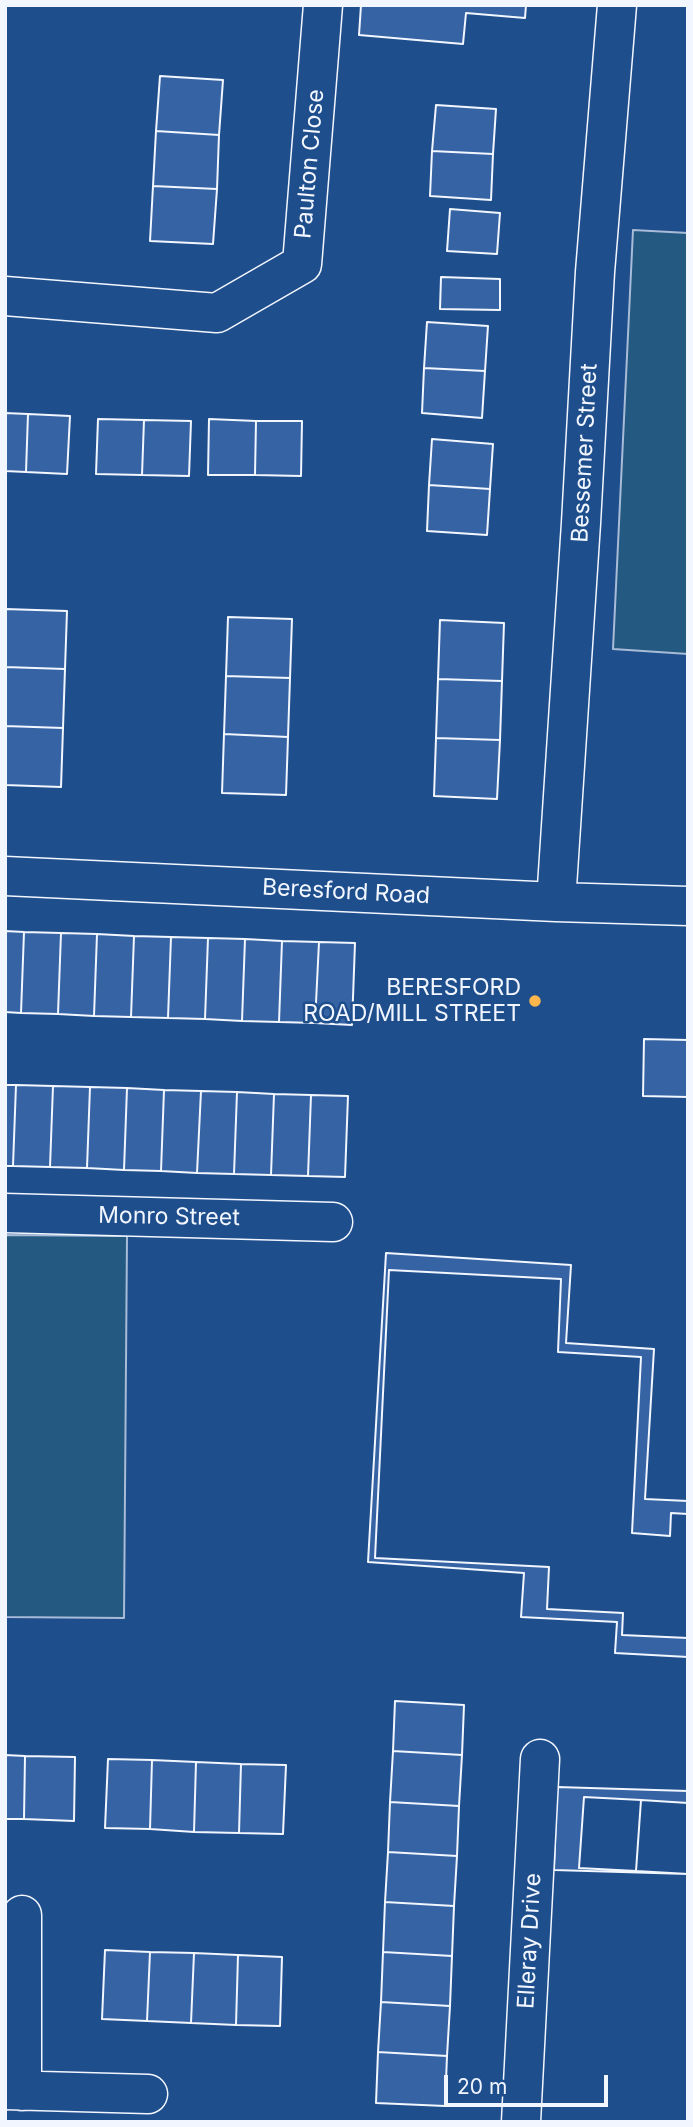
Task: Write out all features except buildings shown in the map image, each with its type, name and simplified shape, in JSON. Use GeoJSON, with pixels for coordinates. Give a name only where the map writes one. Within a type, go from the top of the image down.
{"type":"FeatureCollection","features":[{"type":"Feature","properties":{"kind":"street","name":"Paulton Close"},"geometry":{"type":"LineString","coordinates":[[5,296],[217,313],[302,264],[323,5]]}},
{"type":"Feature","properties":{"kind":"street","name":"Bessemer Street"},"geometry":{"type":"LineString","coordinates":[[556,902],[595,272],[617,5]]}},
{"type":"Feature","properties":{"kind":"street","name":"Beresford Road"},"geometry":{"type":"LineString","coordinates":[[5,876],[688,906]]}},
{"type":"Feature","properties":{"kind":"street","name":"Monro Street"},"geometry":{"type":"LineString","coordinates":[[5,1213],[333,1222]]}},
{"type":"Feature","properties":{"kind":"street","name":"Elleray Drive"},"geometry":{"type":"LineString","coordinates":[[521,2122],[540,1759]]}},
{"type":"Feature","properties":{"kind":"street"},"geometry":{"type":"LineString","coordinates":[[22,1915],[14,2090],[148,2094]]}},
{"type":"Feature","properties":{"kind":"shaded area"},"geometry":{"type":"Polygon","coordinates":[[[633,230],[688,233],[688,654],[613,649],[633,230]]]}},
{"type":"Feature","properties":{"kind":"shaded area"},"geometry":{"type":"Polygon","coordinates":[[[5,1235],[127,1236],[124,1618],[5,1617],[5,1235]]]}},
{"type":"Feature","properties":{"kind":"place","name":"BERESFORD ROAD/MILL STREET"},"geometry":{"type":"Point","coordinates":[535,1001]}}]}
